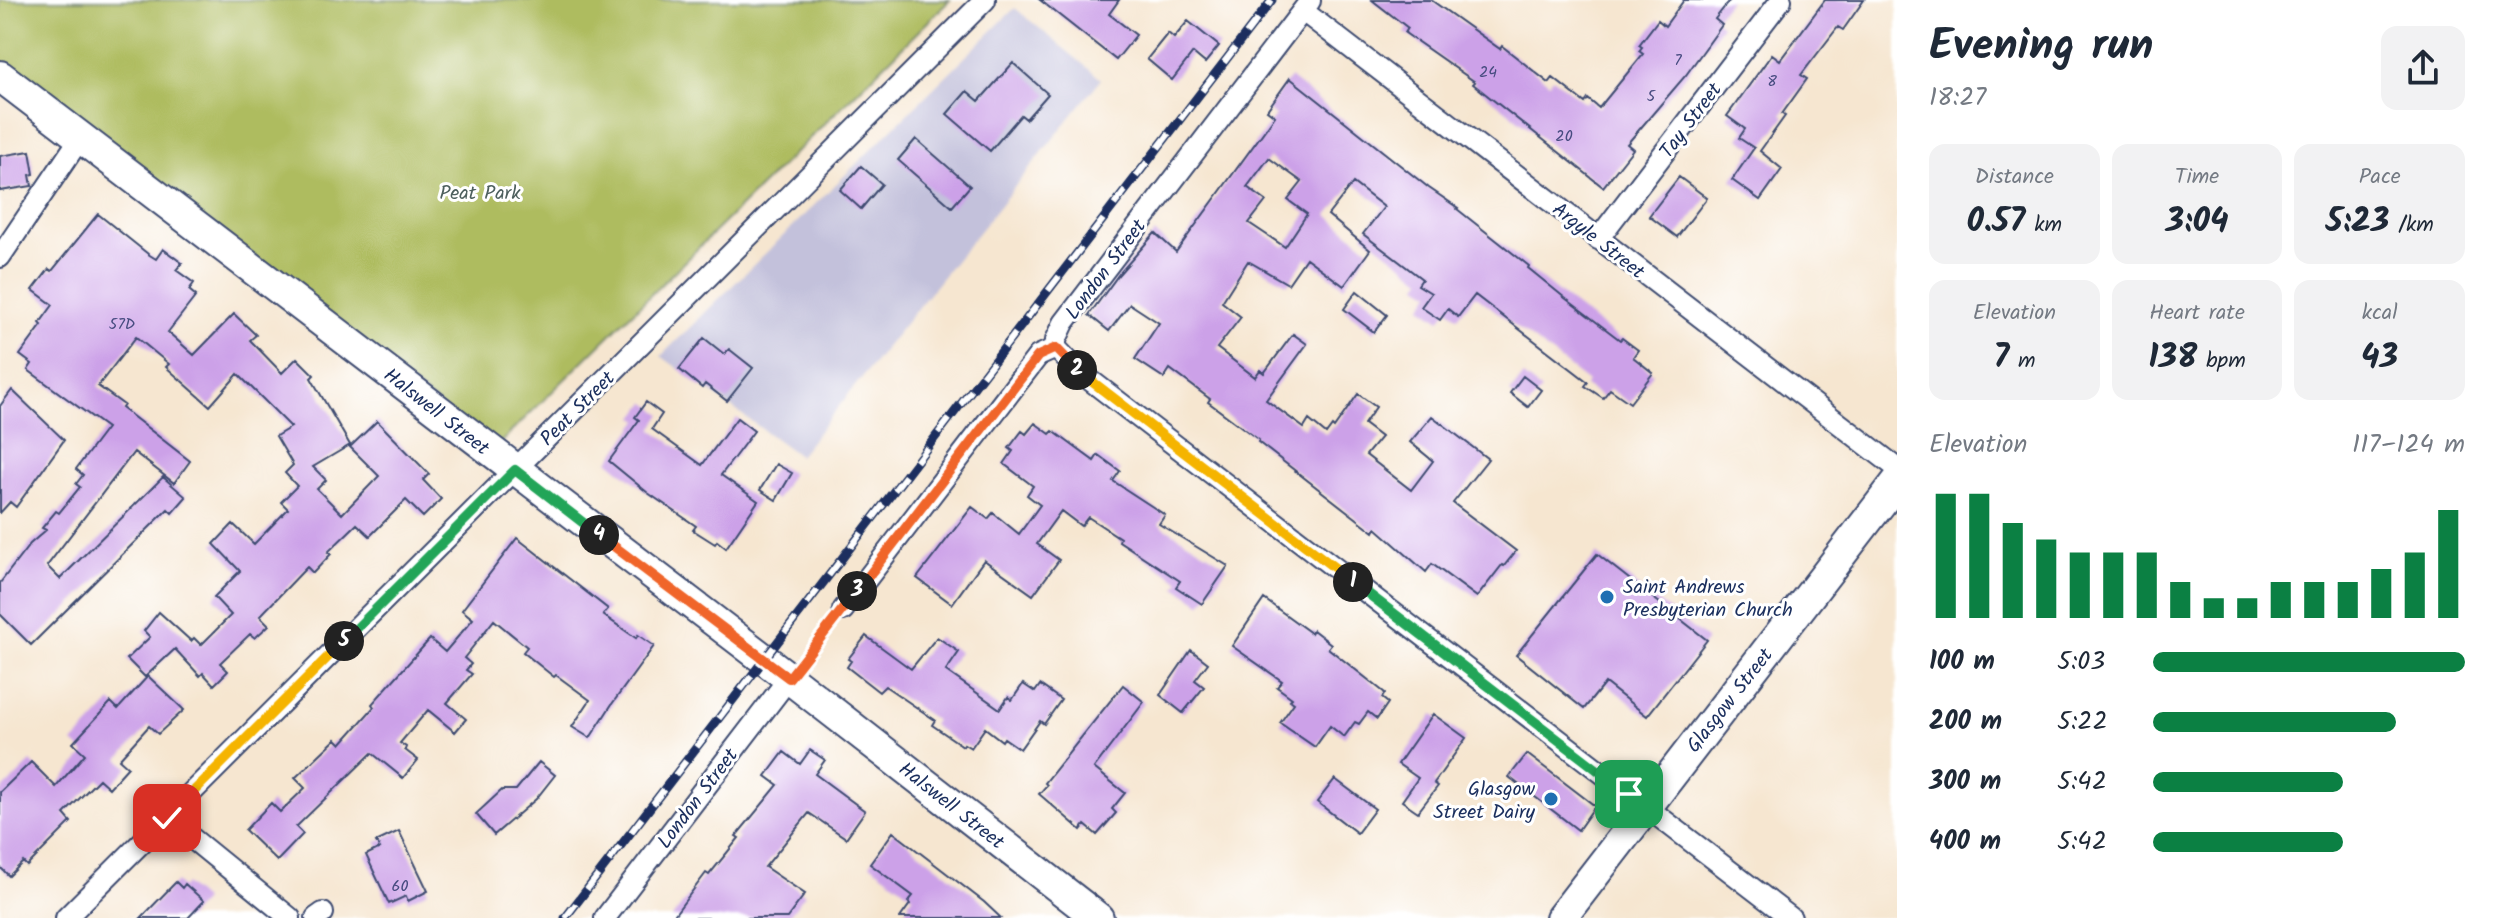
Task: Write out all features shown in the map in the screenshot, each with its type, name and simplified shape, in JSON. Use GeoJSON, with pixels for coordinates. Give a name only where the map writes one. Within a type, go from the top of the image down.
{"type":"FeatureCollection","features":[{"type":"Feature","properties":{"kind":"street","name":"Peat Street"},"geometry":{"type":"LineString","coordinates":[[66,918],[985,0]]}},
{"type":"Feature","properties":{"kind":"street","name":"Tay Street"},"geometry":{"type":"LineString","coordinates":[[1598,239],[1781,0]]}},
{"type":"Feature","properties":{"kind":"street","name":"Argyle Street"},"geometry":{"type":"LineString","coordinates":[[1307,6],[1598,239],[1897,468]]}},
{"type":"Feature","properties":{"kind":"street","name":"London Street"},"geometry":{"type":"LineString","coordinates":[[843,610],[1038,356],[1056,348],[1056,340],[1064,323],[1307,6]]}},
{"type":"Feature","properties":{"kind":"street","name":"Halswell Street"},"geometry":{"type":"LineString","coordinates":[[0,76],[789,678],[1098,918]]}},
{"type":"Feature","properties":{"kind":"street"},"geometry":{"type":"LineString","coordinates":[[0,257],[81,137]]}},
{"type":"Feature","properties":{"kind":"street"},"geometry":{"type":"LineString","coordinates":[[1056,348],[1077,370],[1791,918]]}},
{"type":"Feature","properties":{"kind":"street","name":"Glasgow Street"},"geometry":{"type":"LineString","coordinates":[[1561,918],[1897,482]]}},
{"type":"Feature","properties":{"kind":"street","name":"London Street"},"geometry":{"type":"LineString","coordinates":[[605,918],[789,678]]}},
{"type":"Feature","properties":{"kind":"street"},"geometry":{"type":"LineString","coordinates":[[167,818],[290,918]]}},
{"type":"Feature","properties":{"kind":"path"},"geometry":{"type":"LineString","coordinates":[[789,678],[843,610]]}},
{"type":"Feature","properties":{"kind":"shaded area"},"geometry":{"type":"Polygon","coordinates":[[[1015,8],[1101,79],[799,456],[661,356],[1015,8]]]}},
{"type":"Feature","properties":{"kind":"green space","name":"Peat Park"},"geometry":{"type":"Polygon","coordinates":[[[0,0],[950,0],[495,448],[0,66],[0,0]]]}},
{"type":"Feature","properties":{"kind":"building"},"geometry":{"type":"Polygon","coordinates":[[[1040,0],[1119,0],[1109,14],[1136,35],[1116,60],[1040,0]]]}},
{"type":"Feature","properties":{"kind":"building"},"geometry":{"type":"Polygon","coordinates":[[[1372,0],[1431,0],[1500,49],[1502,46],[1549,83],[1553,78],[1585,103],[1588,99],[1599,108],[1643,54],[1639,51],[1642,47],[1639,45],[1658,20],[1665,26],[1684,0],[1730,0],[1715,19],[1722,25],[1686,75],[1627,144],[1633,149],[1603,187],[1473,84],[1475,82],[1405,33],[1408,28],[1372,0]]]}},
{"type":"Feature","properties":{"kind":"building"},"geometry":{"type":"Polygon","coordinates":[[[1825,0],[1864,0],[1843,30],[1838,27],[1801,75],[1807,79],[1760,151],[1782,169],[1760,200],[1732,180],[1754,148],[1739,138],[1745,129],[1727,116],[1772,54],[1780,60],[1825,0]]]}},
{"type":"Feature","properties":{"kind":"building"},"geometry":{"type":"Polygon","coordinates":[[[1188,21],[1219,46],[1205,63],[1193,53],[1172,80],[1147,59],[1168,33],[1174,38],[1188,21]]]}},
{"type":"Feature","properties":{"kind":"building"},"geometry":{"type":"Polygon","coordinates":[[[1013,63],[1048,94],[1026,119],[1021,115],[990,151],[947,114],[967,91],[979,101],[1013,63]]]}},
{"type":"Feature","properties":{"kind":"building"},"geometry":{"type":"Polygon","coordinates":[[[1290,78],[1458,208],[1565,298],[1638,350],[1633,357],[1653,373],[1630,403],[1610,389],[1603,398],[1585,386],[1588,382],[1475,295],[1458,317],[1448,309],[1440,320],[1421,307],[1431,293],[1418,285],[1422,279],[1363,234],[1384,207],[1353,183],[1328,215],[1370,250],[1344,286],[1306,258],[1288,284],[1248,261],[1222,302],[1241,317],[1217,348],[1255,377],[1260,370],[1264,373],[1293,334],[1307,344],[1266,400],[1304,428],[1309,420],[1326,434],[1332,426],[1334,428],[1358,394],[1376,407],[1364,424],[1381,437],[1366,455],[1411,490],[1433,461],[1410,442],[1432,416],[1488,459],[1453,503],[1516,551],[1477,597],[1432,564],[1426,572],[1376,528],[1374,532],[1170,369],[1164,378],[1135,359],[1159,323],[1130,304],[1109,331],[1089,315],[1155,233],[1176,252],[1275,116],[1267,110],[1290,78]],[[1269,158],[1247,187],[1266,201],[1249,223],[1285,247],[1307,214],[1288,200],[1302,182],[1269,158]]]}},
{"type":"Feature","properties":{"kind":"building"},"geometry":{"type":"Polygon","coordinates":[[[916,139],[970,186],[952,207],[898,160],[916,139]]]}},
{"type":"Feature","properties":{"kind":"building"},"geometry":{"type":"Polygon","coordinates":[[[30,151],[34,174],[30,175],[32,186],[0,191],[0,156],[30,151]]]}},
{"type":"Feature","properties":{"kind":"building"},"geometry":{"type":"Polygon","coordinates":[[[861,166],[882,184],[861,209],[840,190],[861,166]]]}},
{"type":"Feature","properties":{"kind":"building"},"geometry":{"type":"Polygon","coordinates":[[[1679,177],[1707,198],[1677,237],[1649,216],[1679,177]]]}},
{"type":"Feature","properties":{"kind":"building"},"geometry":{"type":"Polygon","coordinates":[[[98,214],[156,259],[163,249],[182,263],[176,270],[194,283],[189,290],[196,296],[168,332],[194,355],[234,314],[256,335],[250,340],[282,373],[297,358],[314,375],[311,378],[350,445],[313,467],[326,480],[317,489],[342,514],[379,476],[350,447],[377,421],[429,474],[423,480],[441,499],[423,517],[406,500],[370,536],[357,524],[328,552],[331,554],[313,573],[307,567],[260,616],[269,625],[255,638],[250,634],[220,663],[228,671],[214,685],[203,673],[200,676],[175,649],[145,677],[127,659],[150,637],[144,631],[159,612],[191,641],[194,638],[201,645],[231,615],[214,597],[240,571],[214,544],[233,524],[254,544],[288,509],[281,502],[297,486],[285,473],[293,465],[276,436],[291,427],[238,374],[210,406],[166,367],[169,364],[136,337],[98,386],[190,461],[174,483],[134,452],[47,566],[60,579],[163,477],[186,497],[172,513],[168,509],[31,645],[0,614],[0,583],[30,544],[46,530],[42,528],[56,511],[59,513],[80,487],[76,484],[83,475],[76,469],[107,428],[28,370],[32,364],[20,355],[53,305],[33,290],[98,214]]]}},
{"type":"Feature","properties":{"kind":"building"},"geometry":{"type":"Polygon","coordinates":[[[1357,291],[1387,315],[1374,332],[1344,309],[1357,291]]]}},
{"type":"Feature","properties":{"kind":"building"},"geometry":{"type":"Polygon","coordinates":[[[704,338],[724,354],[729,349],[753,368],[727,401],[705,384],[702,388],[679,369],[704,338]]]}},
{"type":"Feature","properties":{"kind":"building"},"geometry":{"type":"Polygon","coordinates":[[[1523,376],[1541,390],[1528,407],[1510,393],[1523,376]]]}},
{"type":"Feature","properties":{"kind":"building"},"geometry":{"type":"Polygon","coordinates":[[[12,390],[64,440],[16,507],[10,502],[0,513],[0,406],[12,390]]]}},
{"type":"Feature","properties":{"kind":"building"},"geometry":{"type":"Polygon","coordinates":[[[646,402],[662,414],[652,429],[702,465],[737,418],[754,431],[721,475],[758,501],[726,548],[693,530],[696,526],[609,461],[639,420],[635,417],[646,402]]]}},
{"type":"Feature","properties":{"kind":"building"},"geometry":{"type":"Polygon","coordinates":[[[1035,423],[1050,434],[1053,431],[1094,461],[1098,455],[1120,471],[1113,481],[1165,515],[1159,524],[1228,566],[1202,604],[1176,587],[1180,581],[1119,541],[1120,538],[1088,517],[1081,526],[1061,511],[1037,544],[1059,560],[1033,595],[984,560],[952,604],[917,578],[972,507],[988,519],[993,513],[1019,534],[1040,505],[1027,495],[1033,486],[1004,464],[1013,451],[1009,448],[1022,431],[1026,434],[1035,423]]]}},
{"type":"Feature","properties":{"kind":"building"},"geometry":{"type":"Polygon","coordinates":[[[776,464],[792,473],[776,500],[760,490],[776,464]]]}},
{"type":"Feature","properties":{"kind":"building"},"geometry":{"type":"Polygon","coordinates":[[[517,538],[608,609],[603,615],[636,638],[638,635],[654,646],[590,738],[572,727],[590,700],[523,652],[527,647],[494,620],[464,658],[471,664],[466,670],[472,674],[447,703],[466,719],[455,732],[428,710],[400,743],[418,760],[403,778],[372,753],[296,827],[303,834],[277,861],[245,830],[271,803],[280,812],[305,788],[295,778],[336,739],[341,744],[430,639],[445,652],[473,619],[462,610],[517,538]]]}},
{"type":"Feature","properties":{"kind":"building","name":"Saint Andrews Presbyterian Church"},"geometry":{"type":"Polygon","coordinates":[[[1597,554],[1707,640],[1647,716],[1605,683],[1584,709],[1516,655],[1597,554]]]}},
{"type":"Feature","properties":{"kind":"building"},"geometry":{"type":"Polygon","coordinates":[[[1264,599],[1311,633],[1313,630],[1331,644],[1328,648],[1385,693],[1382,698],[1388,703],[1377,719],[1368,712],[1359,724],[1355,722],[1344,737],[1330,726],[1315,747],[1280,723],[1294,703],[1277,687],[1282,681],[1232,646],[1264,599]]]}},
{"type":"Feature","properties":{"kind":"building"},"geometry":{"type":"Polygon","coordinates":[[[866,636],[911,669],[937,637],[959,652],[946,671],[1000,709],[1008,697],[1012,700],[1023,684],[1035,692],[1040,685],[1061,700],[1044,724],[1040,721],[1020,749],[1004,738],[1002,741],[985,728],[971,748],[963,746],[932,725],[935,720],[885,686],[879,692],[847,667],[851,661],[848,659],[866,636]]]}},
{"type":"Feature","properties":{"kind":"building"},"geometry":{"type":"Polygon","coordinates":[[[1191,650],[1208,663],[1195,680],[1204,687],[1183,713],[1160,695],[1191,650]]]}},
{"type":"Feature","properties":{"kind":"building"},"geometry":{"type":"Polygon","coordinates":[[[148,676],[184,710],[158,734],[149,726],[119,759],[128,767],[109,788],[99,779],[64,814],[71,822],[27,866],[23,862],[9,876],[0,867],[0,792],[31,762],[56,787],[85,754],[73,743],[111,702],[118,709],[148,676]]]}},
{"type":"Feature","properties":{"kind":"building"},"geometry":{"type":"Polygon","coordinates":[[[1123,685],[1144,702],[1094,768],[1125,793],[1112,809],[1116,813],[1097,835],[1085,825],[1081,830],[1039,794],[1123,685]]]}},
{"type":"Feature","properties":{"kind":"building"},"geometry":{"type":"Polygon","coordinates":[[[1433,714],[1466,738],[1434,783],[1438,786],[1418,812],[1402,801],[1418,778],[1398,764],[1433,714]]]}},
{"type":"Feature","properties":{"kind":"building"},"geometry":{"type":"Polygon","coordinates":[[[810,750],[825,760],[815,774],[865,811],[846,838],[809,813],[765,867],[805,894],[787,918],[672,918],[706,873],[709,875],[739,838],[736,836],[778,785],[766,776],[784,752],[800,764],[810,750]]]}},
{"type":"Feature","properties":{"kind":"building"},"geometry":{"type":"Polygon","coordinates":[[[1527,754],[1595,806],[1578,830],[1509,777],[1527,754]]]}},
{"type":"Feature","properties":{"kind":"building"},"geometry":{"type":"Polygon","coordinates":[[[539,762],[555,775],[536,799],[494,835],[476,814],[502,790],[516,790],[539,762]]]}},
{"type":"Feature","properties":{"kind":"building"},"geometry":{"type":"Polygon","coordinates":[[[1335,779],[1375,809],[1357,833],[1317,802],[1335,779]]]}},
{"type":"Feature","properties":{"kind":"building"},"geometry":{"type":"Polygon","coordinates":[[[399,831],[428,891],[408,901],[406,896],[389,904],[366,855],[380,848],[376,842],[399,831]]]}},
{"type":"Feature","properties":{"kind":"building"},"geometry":{"type":"Polygon","coordinates":[[[893,832],[1001,918],[900,918],[913,896],[870,864],[893,832]]]}},
{"type":"Feature","properties":{"kind":"building"},"geometry":{"type":"Polygon","coordinates":[[[176,882],[182,888],[185,884],[204,901],[188,918],[141,918],[176,882]]]}},
{"type":"Feature","properties":{"kind":"railway"},"geometry":{"type":"LineString","coordinates":[[565,918],[1272,0]]}},
{"type":"Feature","properties":{"kind":"place","name":"Saint Andrews Presbyterian Church"},"geometry":{"type":"Point","coordinates":[1607,597]}},
{"type":"Feature","properties":{"kind":"place","name":"Glasgow Street Dairy"},"geometry":{"type":"Point","coordinates":[1551,799]}},
{"type":"Feature","properties":{"kind":"route"},"geometry":{"type":"LineString","coordinates":[[167,818],[515,470],[789,678],[1038,356],[1056,348],[1069,364],[1629,794]]}}]}
